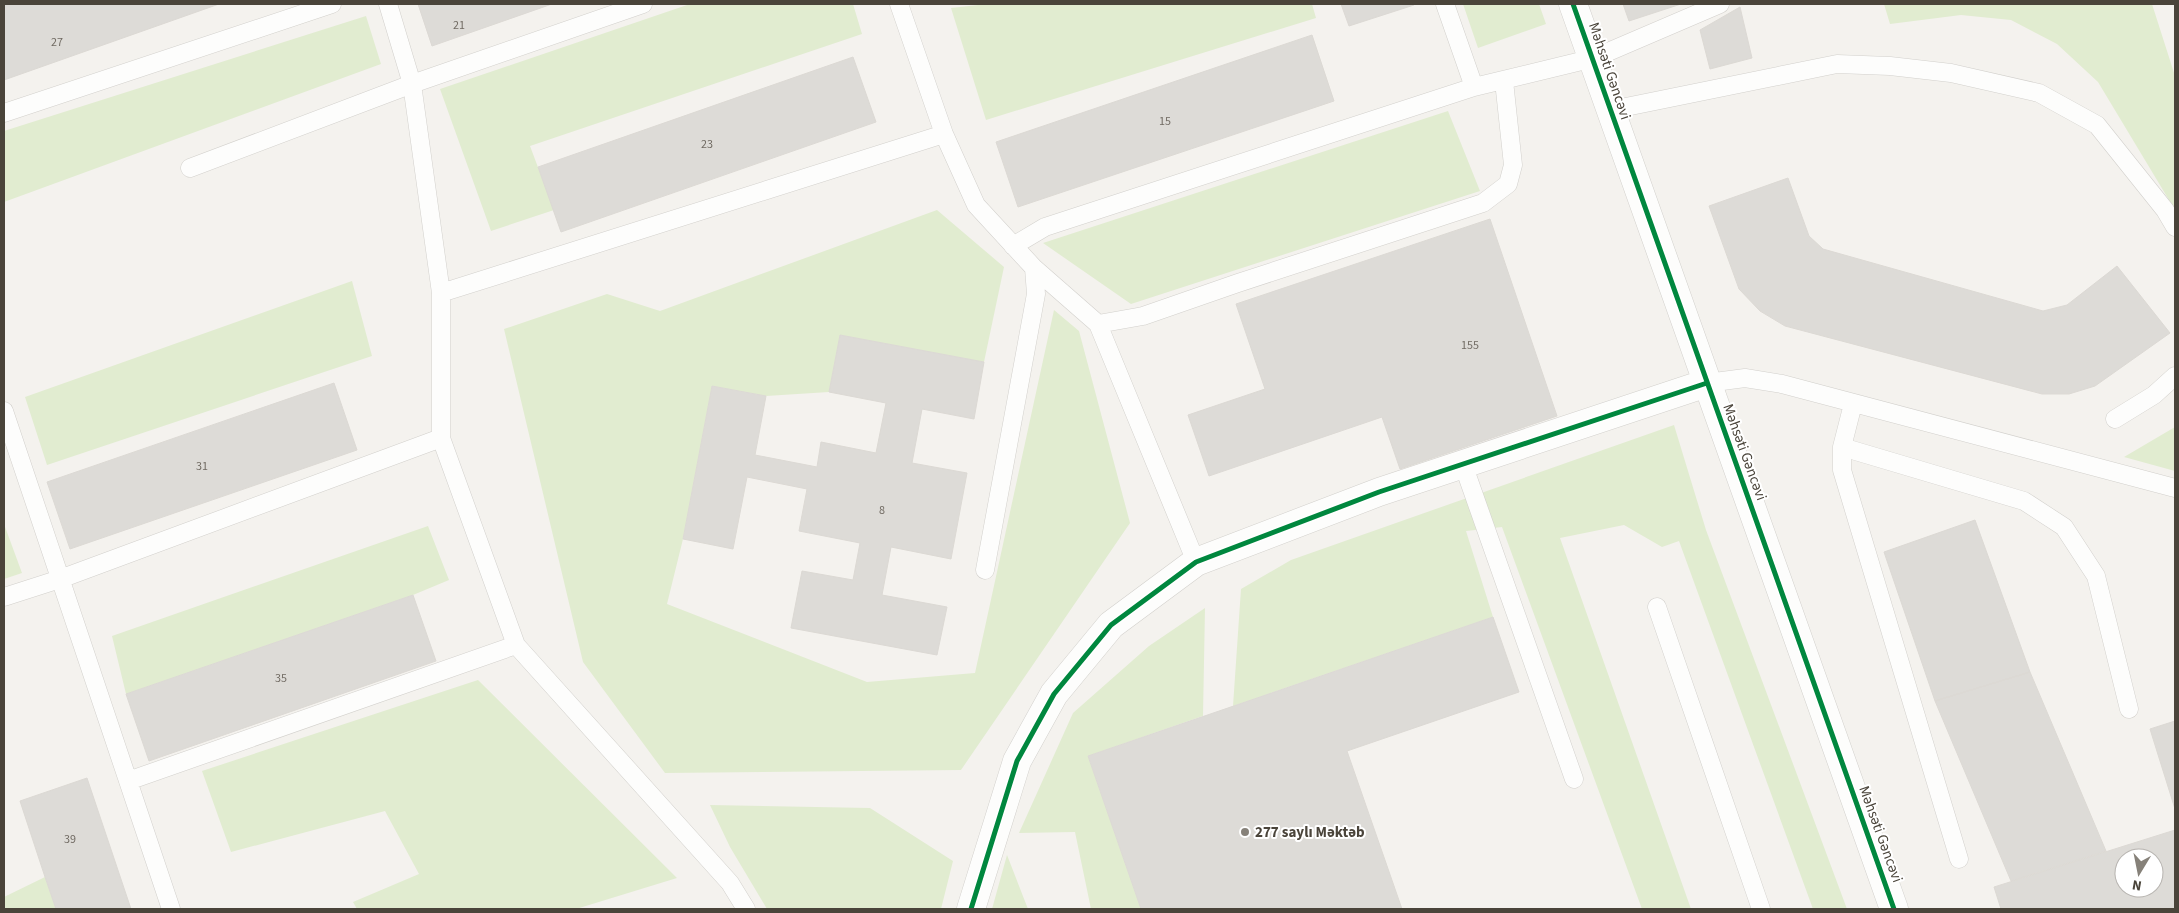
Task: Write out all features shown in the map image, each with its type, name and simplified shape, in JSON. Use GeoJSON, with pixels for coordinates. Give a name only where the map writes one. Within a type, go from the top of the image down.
{"type":"FeatureCollection","features":[{"type":"Feature","properties":{"kind":"street","name":"Məhsəti Gəncəvi"},"geometry":{"type":"LineString","coordinates":[[1573,4],[1594,58],[1894,909]]}},
{"type":"Feature","properties":{"kind":"street"},"geometry":{"type":"LineString","coordinates":[[971,909],[1017,761],[1054,694],[1111,625],[1196,562],[1379,492],[1707,383]]}},
{"type":"Feature","properties":{"kind":"lane"},"geometry":{"type":"LineString","coordinates":[[4,113],[332,4]]}},
{"type":"Feature","properties":{"kind":"lane"},"geometry":{"type":"LineString","coordinates":[[388,4],[412,84],[441,293],[441,438],[516,645],[730,882],[746,909]]}},
{"type":"Feature","properties":{"kind":"lane"},"geometry":{"type":"LineString","coordinates":[[190,168],[412,84],[643,4]]}},
{"type":"Feature","properties":{"kind":"lane"},"geometry":{"type":"LineString","coordinates":[[899,4],[944,134],[976,205],[1034,268],[1098,324],[1196,562]]}},
{"type":"Feature","properties":{"kind":"lane"},"geometry":{"type":"LineString","coordinates":[[1445,4],[1474,87]]}},
{"type":"Feature","properties":{"kind":"lane"},"geometry":{"type":"LineString","coordinates":[[1013,246],[1045,227],[1474,87],[1594,58],[1720,4]]}},
{"type":"Feature","properties":{"kind":"lane"},"geometry":{"type":"LineString","coordinates":[[1611,110],[1837,64],[1890,66],[1951,73],[2039,93],[2097,125],[2165,210],[2175,227]]}},
{"type":"Feature","properties":{"kind":"lane"},"geometry":{"type":"LineString","coordinates":[[1098,324],[1143,316],[1483,203],[1508,184],[1513,165],[1504,81]]}},
{"type":"Feature","properties":{"kind":"lane"},"geometry":{"type":"LineString","coordinates":[[441,293],[944,134]]}},
{"type":"Feature","properties":{"kind":"lane"},"geometry":{"type":"LineString","coordinates":[[985,570],[1036,294],[1034,268]]}},
{"type":"Feature","properties":{"kind":"lane"},"geometry":{"type":"LineString","coordinates":[[2115,419],[2154,395],[2175,376]]}},
{"type":"Feature","properties":{"kind":"lane"},"geometry":{"type":"LineString","coordinates":[[1707,383],[1745,378],[1782,384],[2175,488]]}},
{"type":"Feature","properties":{"kind":"lane"},"geometry":{"type":"LineString","coordinates":[[1853,404],[1842,447],[1842,470],[1959,859]]}},
{"type":"Feature","properties":{"kind":"lane"},"geometry":{"type":"LineString","coordinates":[[4,411],[171,909]]}},
{"type":"Feature","properties":{"kind":"lane"},"geometry":{"type":"LineString","coordinates":[[4,597],[60,579],[441,438]]}},
{"type":"Feature","properties":{"kind":"lane"},"geometry":{"type":"LineString","coordinates":[[1842,447],[2024,501],[2064,527],[2096,576],[2129,708]]}},
{"type":"Feature","properties":{"kind":"lane"},"geometry":{"type":"LineString","coordinates":[[1464,464],[1574,779]]}},
{"type":"Feature","properties":{"kind":"lane"},"geometry":{"type":"LineString","coordinates":[[1657,606],[1761,909]]}},
{"type":"Feature","properties":{"kind":"lane"},"geometry":{"type":"LineString","coordinates":[[128,781],[516,645]]}},
{"type":"Feature","properties":{"kind":"green space"},"geometry":{"type":"Polygon","coordinates":[[[690,4],[853,4],[862,34],[530,146],[554,210],[491,231],[440,89],[690,4]]]}},
{"type":"Feature","properties":{"kind":"green space"},"geometry":{"type":"Polygon","coordinates":[[[987,4],[1312,4],[1316,18],[986,120],[951,8],[987,4]]]}},
{"type":"Feature","properties":{"kind":"green space"},"geometry":{"type":"Polygon","coordinates":[[[1463,4],[1539,4],[1546,24],[1478,48],[1463,4]]]}},
{"type":"Feature","properties":{"kind":"green space"},"geometry":{"type":"Polygon","coordinates":[[[1884,4],[2152,4],[2175,76],[2175,210],[2098,82],[2057,44],[2011,20],[1961,15],[1890,24],[1884,4]]]}},
{"type":"Feature","properties":{"kind":"green space"},"geometry":{"type":"Polygon","coordinates":[[[366,16],[381,64],[4,202],[4,131],[366,16]]]}},
{"type":"Feature","properties":{"kind":"green space"},"geometry":{"type":"Polygon","coordinates":[[[1448,111],[1480,191],[1131,304],[1043,243],[1448,111]]]}},
{"type":"Feature","properties":{"kind":"green space"},"geometry":{"type":"Polygon","coordinates":[[[937,210],[1004,267],[984,362],[840,335],[829,392],[766,396],[712,386],[683,539],[667,604],[867,682],[975,673],[1054,310],[1079,331],[1130,523],[961,770],[665,773],[583,662],[504,329],[607,294],[660,311],[937,210]]]}},
{"type":"Feature","properties":{"kind":"green space"},"geometry":{"type":"Polygon","coordinates":[[[352,281],[372,356],[47,465],[25,397],[352,281]]]}},
{"type":"Feature","properties":{"kind":"green space"},"geometry":{"type":"Polygon","coordinates":[[[1674,425],[1706,530],[1847,909],[1813,909],[1679,541],[1662,547],[1624,525],[1560,538],[1691,909],[1642,909],[1502,527],[1466,531],[1493,617],[1233,706],[1241,589],[1291,560],[1674,425]]]}},
{"type":"Feature","properties":{"kind":"green space"},"geometry":{"type":"Polygon","coordinates":[[[2175,427],[2175,471],[2124,457],[2175,427]]]}},
{"type":"Feature","properties":{"kind":"green space"},"geometry":{"type":"Polygon","coordinates":[[[4,524],[22,573],[4,579],[4,524]]]}},
{"type":"Feature","properties":{"kind":"green space"},"geometry":{"type":"Polygon","coordinates":[[[428,526],[449,580],[413,595],[126,694],[112,636],[428,526]]]}},
{"type":"Feature","properties":{"kind":"green space"},"geometry":{"type":"Polygon","coordinates":[[[1205,608],[1203,716],[1088,756],[1141,909],[1091,909],[1075,832],[1019,833],[1073,713],[1149,646],[1205,608]]]}},
{"type":"Feature","properties":{"kind":"green space"},"geometry":{"type":"Polygon","coordinates":[[[478,680],[677,878],[576,909],[357,909],[353,902],[419,874],[385,811],[231,852],[202,771],[478,680]]]}},
{"type":"Feature","properties":{"kind":"green space"},"geometry":{"type":"Polygon","coordinates":[[[710,805],[870,808],[953,861],[941,909],[767,909],[730,847],[710,805]]]}},
{"type":"Feature","properties":{"kind":"green space"},"geometry":{"type":"Polygon","coordinates":[[[1007,855],[1028,909],[992,909],[1007,855]]]}},
{"type":"Feature","properties":{"kind":"green space"},"geometry":{"type":"Polygon","coordinates":[[[45,877],[56,909],[4,909],[4,897],[45,877]]]}},
{"type":"Feature","properties":{"kind":"building"},"geometry":{"type":"Polygon","coordinates":[[[4,4],[219,4],[4,80],[4,4]]]}},
{"type":"Feature","properties":{"kind":"building"},"geometry":{"type":"Polygon","coordinates":[[[418,4],[552,4],[432,46],[418,4]]]}},
{"type":"Feature","properties":{"kind":"building"},"geometry":{"type":"Polygon","coordinates":[[[1341,4],[1414,4],[1414,5],[1349,26],[1341,4]]]}},
{"type":"Feature","properties":{"kind":"building"},"geometry":{"type":"Polygon","coordinates":[[[1623,4],[1681,4],[1629,21],[1623,4]]]}},
{"type":"Feature","properties":{"kind":"building"},"geometry":{"type":"Polygon","coordinates":[[[1740,7],[1752,58],[1710,69],[1700,30],[1740,7]]]}},
{"type":"Feature","properties":{"kind":"building"},"geometry":{"type":"Polygon","coordinates":[[[1312,35],[1334,101],[1018,207],[996,142],[1312,35]]]}},
{"type":"Feature","properties":{"kind":"building"},"geometry":{"type":"Polygon","coordinates":[[[853,57],[876,122],[561,232],[538,167],[853,57]]]}},
{"type":"Feature","properties":{"kind":"building"},"geometry":{"type":"Polygon","coordinates":[[[1788,178],[1809,236],[1823,249],[2043,311],[2067,305],[2117,266],[2170,333],[2095,386],[2069,394],[2042,394],[1785,326],[1760,311],[1739,289],[1709,206],[1788,178]]]}},
{"type":"Feature","properties":{"kind":"building"},"geometry":{"type":"Polygon","coordinates":[[[1490,219],[1557,416],[1400,469],[1382,417],[1209,476],[1188,415],[1265,389],[1236,304],[1490,219]]]}},
{"type":"Feature","properties":{"kind":"building"},"geometry":{"type":"Polygon","coordinates":[[[840,335],[984,362],[974,419],[922,409],[912,463],[967,473],[951,559],[891,547],[882,595],[947,607],[937,655],[791,628],[802,571],[853,580],[860,543],[799,531],[807,489],[747,477],[733,549],[683,539],[712,386],[766,396],[755,455],[817,467],[821,442],[876,453],[886,403],[829,392],[840,335]]]}},
{"type":"Feature","properties":{"kind":"building"},"geometry":{"type":"Polygon","coordinates":[[[334,383],[357,450],[70,549],[47,482],[334,383]]]}},
{"type":"Feature","properties":{"kind":"building"},"geometry":{"type":"Polygon","coordinates":[[[1975,520],[2030,672],[1935,701],[1884,552],[1975,520]]]}},
{"type":"Feature","properties":{"kind":"building"},"geometry":{"type":"Polygon","coordinates":[[[413,595],[436,661],[149,761],[126,694],[413,595]]]}},
{"type":"Feature","properties":{"kind":"building","name":"277 saylı Məktəb"},"geometry":{"type":"Polygon","coordinates":[[[1493,617],[1519,692],[1347,751],[1402,909],[1141,909],[1088,756],[1493,617]]]}},
{"type":"Feature","properties":{"kind":"building"},"geometry":{"type":"Polygon","coordinates":[[[2030,672],[2106,851],[2011,881],[1935,701],[2030,672]]]}},
{"type":"Feature","properties":{"kind":"building"},"geometry":{"type":"Polygon","coordinates":[[[2175,721],[2175,809],[2150,729],[2175,721]]]}},
{"type":"Feature","properties":{"kind":"building"},"geometry":{"type":"Polygon","coordinates":[[[87,778],[131,909],[56,909],[45,877],[20,801],[87,778]]]}},
{"type":"Feature","properties":{"kind":"building"},"geometry":{"type":"Polygon","coordinates":[[[2175,830],[2175,909],[2001,909],[1994,887],[2114,849],[2114,898],[2164,898],[2164,848],[2118,848],[2175,830]]]}},
{"type":"Feature","properties":{"kind":"cycle path"},"geometry":{"type":"LineString","coordinates":[[1573,4],[1894,909]]}},
{"type":"Feature","properties":{"kind":"cycle path"},"geometry":{"type":"LineString","coordinates":[[971,909],[1017,761],[1054,694],[1111,625],[1196,562],[1379,492],[1707,383]]}},
{"type":"Feature","properties":{"kind":"place","name":"277 saylı Məktəb"},"geometry":{"type":"Point","coordinates":[1245,832]}}]}
